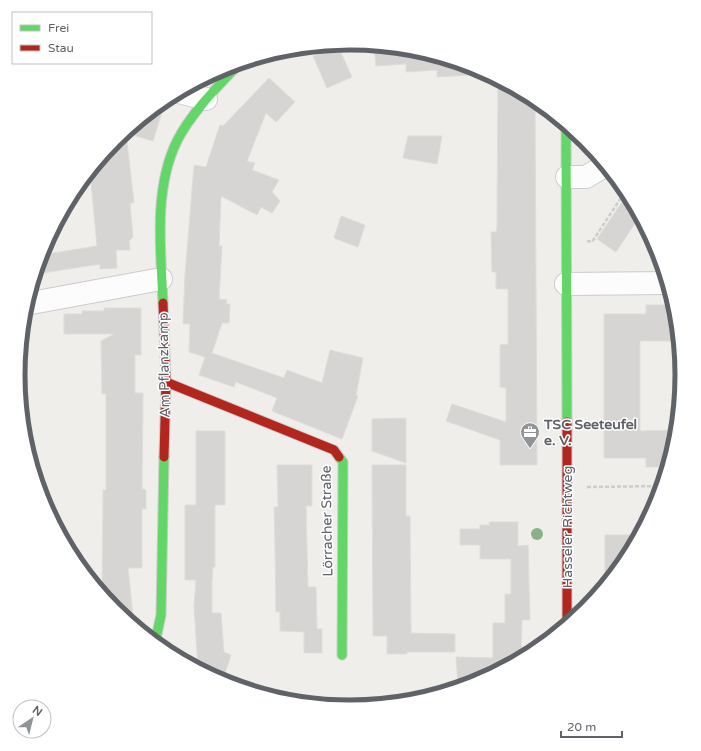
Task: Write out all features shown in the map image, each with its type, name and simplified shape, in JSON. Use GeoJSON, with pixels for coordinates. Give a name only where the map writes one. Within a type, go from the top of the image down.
{"type":"FeatureCollection","features":[{"type":"Feature","properties":{"kind":"street","name":"Am Pflanzkamp"},"geometry":{"type":"LineString","coordinates":[[156,637],[161,615],[166,382],[160,238],[163,183],[177,141],[206,99],[230,73]]}},
{"type":"Feature","properties":{"kind":"street"},"geometry":{"type":"LineString","coordinates":[[188,94],[206,99]]}},
{"type":"Feature","properties":{"kind":"street","name":"Hasseler Richtweg"},"geometry":{"type":"LineString","coordinates":[[566,132],[567,618]]}},
{"type":"Feature","properties":{"kind":"street"},"geometry":{"type":"LineString","coordinates":[[567,177],[586,177],[601,168]]}},
{"type":"Feature","properties":{"kind":"street"},"geometry":{"type":"LineString","coordinates":[[33,303],[161,279]]}},
{"type":"Feature","properties":{"kind":"street"},"geometry":{"type":"LineString","coordinates":[[566,284],[663,283]]}},
{"type":"Feature","properties":{"kind":"street","name":"Lörracher Straße"},"geometry":{"type":"LineString","coordinates":[[166,382],[334,450],[343,462],[342,655]]}},
{"type":"Feature","properties":{"kind":"path"},"geometry":{"type":"LineString","coordinates":[[567,239],[592,242],[622,196]]}},
{"type":"Feature","properties":{"kind":"path"},"geometry":{"type":"LineString","coordinates":[[567,487],[657,486]]}},
{"type":"Feature","properties":{"kind":"building"},"geometry":{"type":"Polygon","coordinates":[[[340,50],[352,77],[327,88],[313,56],[324,51],[340,50]]]}},
{"type":"Feature","properties":{"kind":"building"},"geometry":{"type":"Polygon","coordinates":[[[375,51],[414,56],[455,67],[474,75],[437,77],[437,70],[406,72],[406,64],[376,66],[375,51]]]}},
{"type":"Feature","properties":{"kind":"building"},"geometry":{"type":"Polygon","coordinates":[[[269,78],[295,102],[276,122],[266,113],[247,161],[255,163],[252,170],[279,180],[272,192],[280,201],[272,213],[261,207],[257,215],[221,196],[219,246],[222,246],[219,299],[227,300],[226,304],[230,304],[229,323],[222,323],[212,353],[284,378],[287,370],[322,383],[330,350],[363,358],[356,395],[358,396],[342,439],[272,411],[277,398],[236,382],[234,387],[199,375],[205,357],[189,352],[190,324],[183,324],[185,275],[194,165],[206,167],[220,125],[223,126],[269,78]]]}},
{"type":"Feature","properties":{"kind":"building"},"geometry":{"type":"Polygon","coordinates":[[[498,86],[535,108],[537,465],[500,465],[500,440],[446,421],[452,404],[506,422],[506,388],[500,387],[500,345],[508,344],[508,289],[496,289],[496,272],[492,272],[491,232],[496,232],[498,86]]]}},
{"type":"Feature","properties":{"kind":"building"},"geometry":{"type":"Polygon","coordinates":[[[163,110],[153,141],[132,135],[163,110]]]}},
{"type":"Feature","properties":{"kind":"building"},"geometry":{"type":"Polygon","coordinates":[[[408,136],[442,136],[437,164],[403,158],[408,136]]]}},
{"type":"Feature","properties":{"kind":"building"},"geometry":{"type":"Polygon","coordinates":[[[127,139],[134,203],[130,203],[133,237],[129,241],[130,250],[116,250],[117,268],[100,269],[100,264],[41,273],[49,254],[97,246],[91,179],[127,139]]]}},
{"type":"Feature","properties":{"kind":"building"},"geometry":{"type":"Polygon","coordinates":[[[624,199],[636,221],[616,252],[597,239],[624,199]]]}},
{"type":"Feature","properties":{"kind":"building"},"geometry":{"type":"Polygon","coordinates":[[[341,216],[365,225],[358,247],[334,238],[341,216]]]}},
{"type":"Feature","properties":{"kind":"building"},"geometry":{"type":"Polygon","coordinates":[[[646,305],[668,305],[673,333],[674,341],[640,341],[640,431],[671,430],[663,467],[646,467],[646,458],[604,458],[604,314],[646,314],[646,305]]]}},
{"type":"Feature","properties":{"kind":"building"},"geometry":{"type":"Polygon","coordinates":[[[104,308],[141,308],[141,355],[135,355],[135,393],[143,393],[142,489],[146,490],[146,509],[142,509],[142,568],[128,568],[133,617],[120,606],[102,586],[103,490],[106,490],[106,394],[102,394],[101,341],[114,334],[64,334],[64,314],[82,314],[82,311],[104,311],[104,308]]]}},
{"type":"Feature","properties":{"kind":"building"},"geometry":{"type":"Polygon","coordinates":[[[406,418],[406,463],[372,451],[372,419],[406,418]]]}},
{"type":"Feature","properties":{"kind":"building"},"geometry":{"type":"Polygon","coordinates":[[[196,431],[225,431],[225,505],[215,505],[215,567],[213,567],[212,580],[212,613],[221,613],[224,652],[231,655],[224,675],[198,662],[194,606],[196,580],[185,580],[185,505],[196,505],[196,431]]]}},
{"type":"Feature","properties":{"kind":"building"},"geometry":{"type":"Polygon","coordinates":[[[277,465],[312,465],[312,506],[306,506],[308,587],[316,587],[317,629],[322,629],[322,653],[304,653],[304,632],[280,631],[280,612],[276,612],[274,507],[278,507],[277,465]]]}},
{"type":"Feature","properties":{"kind":"building"},"geometry":{"type":"Polygon","coordinates":[[[372,465],[406,465],[406,516],[410,516],[411,633],[455,634],[455,652],[407,652],[407,654],[387,654],[387,636],[373,636],[372,465]]]}},
{"type":"Feature","properties":{"kind":"building"},"geometry":{"type":"Polygon","coordinates":[[[489,522],[518,522],[518,546],[528,545],[530,620],[522,620],[521,652],[494,667],[458,683],[456,657],[493,658],[493,623],[505,623],[505,594],[511,594],[511,559],[480,559],[480,545],[460,545],[460,529],[480,529],[480,525],[490,525],[489,522]]]}},
{"type":"Feature","properties":{"kind":"building"},"geometry":{"type":"Polygon","coordinates":[[[605,535],[634,535],[621,556],[605,579],[605,535]]]}},
{"type":"Feature","properties":{"kind":"traffic: fast"},"geometry":{"type":"LineString","coordinates":[[163,303],[160,221],[161,200],[169,160],[177,141],[190,120],[230,73]]}},
{"type":"Feature","properties":{"kind":"traffic: fast"},"geometry":{"type":"LineString","coordinates":[[566,132],[567,422]]}},
{"type":"Feature","properties":{"kind":"traffic: fast"},"geometry":{"type":"LineString","coordinates":[[156,637],[161,615],[164,457]]}},
{"type":"Feature","properties":{"kind":"traffic: fast"},"geometry":{"type":"LineString","coordinates":[[339,457],[343,462],[342,655]]}},
{"type":"Feature","properties":{"kind":"traffic: jam"},"geometry":{"type":"LineString","coordinates":[[163,303],[166,382],[164,457]]}},
{"type":"Feature","properties":{"kind":"traffic: jam"},"geometry":{"type":"LineString","coordinates":[[166,382],[334,450],[339,457]]}},
{"type":"Feature","properties":{"kind":"traffic: jam"},"geometry":{"type":"LineString","coordinates":[[567,422],[567,618]]}},
{"type":"Feature","properties":{"kind":"place","name":"TSC Seeteufel e. V."},"geometry":{"type":"Point","coordinates":[530,449]}}]}
